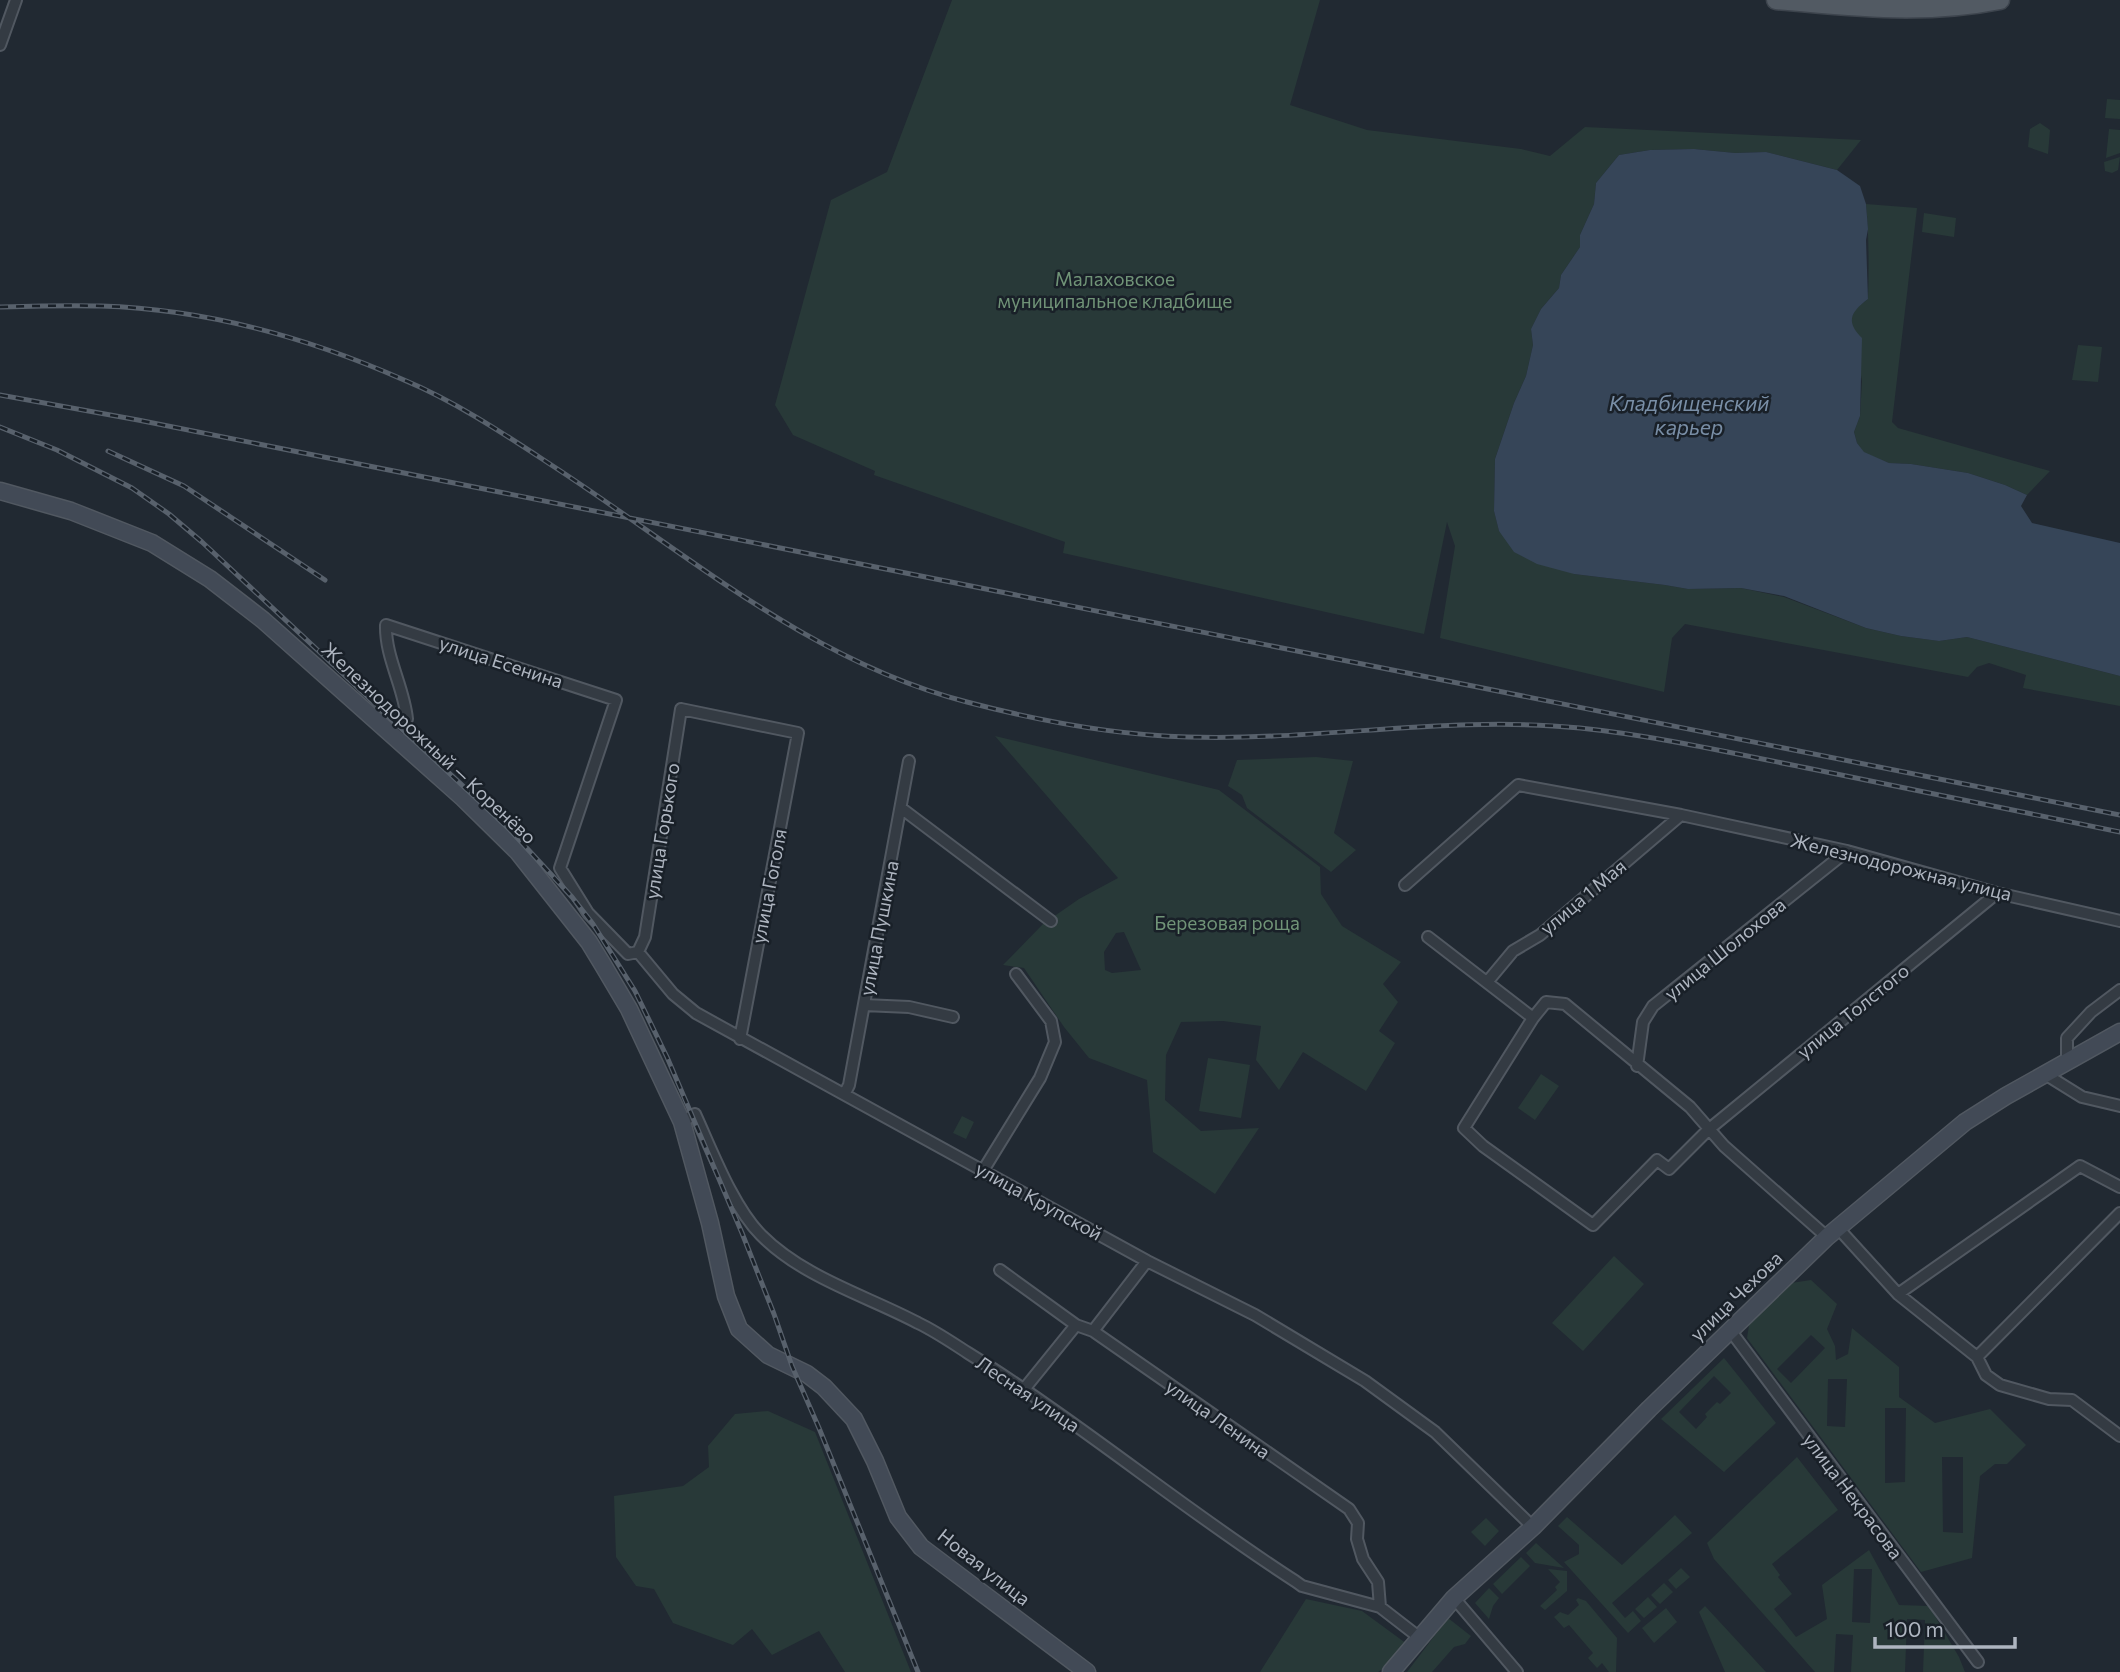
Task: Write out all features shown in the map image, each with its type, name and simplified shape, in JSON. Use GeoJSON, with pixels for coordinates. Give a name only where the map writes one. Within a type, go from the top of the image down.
{"type":"FeatureCollection","features":[{"type":"Feature","properties":{"kind":"main road"},"geometry":{"type":"LineString","coordinates":[[1776,0],[1903,10],[1972,6],[2000,0]]}},
{"type":"Feature","properties":{"kind":"main road","name":"Железнодорожный — Коренёво"},"geometry":{"type":"LineString","coordinates":[[0,491],[71,511],[152,544],[211,579],[263,620],[395,737],[518,852],[589,942],[629,1009],[682,1122],[710,1223],[726,1296],[739,1329],[768,1355],[807,1374]]}},
{"type":"Feature","properties":{"kind":"main road","name":"улица Чехова"},"geometry":{"type":"LineString","coordinates":[[1420,1638],[1454,1598],[1533,1527],[1730,1330],[1833,1233],[1965,1122],[2120,1032]]}},
{"type":"Feature","properties":{"kind":"main road","name":"Новая улица"},"geometry":{"type":"LineString","coordinates":[[807,1374],[824,1387],[854,1419],[876,1461],[898,1517],[921,1546],[1087,1672]]}},
{"type":"Feature","properties":{"kind":"main road"},"geometry":{"type":"LineString","coordinates":[[1394,1671],[1420,1638]]}},
{"type":"Feature","properties":{"kind":"street"},"geometry":{"type":"LineString","coordinates":[[0,45],[16,0]]}},
{"type":"Feature","properties":{"kind":"street","name":"улица Есенина"},"geometry":{"type":"LineString","coordinates":[[395,737],[407,719],[405,701],[386,641],[386,625],[616,700],[560,868]]}},
{"type":"Feature","properties":{"kind":"street","name":"улица Горького"},"geometry":{"type":"LineString","coordinates":[[638,952],[645,937],[681,709],[797,733]]}},
{"type":"Feature","properties":{"kind":"street","name":"улица Гоголя"},"geometry":{"type":"LineString","coordinates":[[740,1039],[797,733]]}},
{"type":"Feature","properties":{"kind":"street","name":"улица Пушкина"},"geometry":{"type":"LineString","coordinates":[[845,1093],[849,1085],[909,761]]}},
{"type":"Feature","properties":{"kind":"street","name":"Железнодорожная улица"},"geometry":{"type":"LineString","coordinates":[[1405,885],[1518,785],[1681,815],[1847,851],[1997,892],[2120,921]]}},
{"type":"Feature","properties":{"kind":"street"},"geometry":{"type":"LineString","coordinates":[[901,808],[1051,920]]}},
{"type":"Feature","properties":{"kind":"street","name":"улица 1 Мая"},"geometry":{"type":"LineString","coordinates":[[1488,981],[1513,951],[1540,935],[1681,815]]}},
{"type":"Feature","properties":{"kind":"street","name":"улица Шолохова"},"geometry":{"type":"LineString","coordinates":[[1637,1066],[1643,1022],[1653,1006],[1847,851]]}},
{"type":"Feature","properties":{"kind":"street","name":"улица Крупской"},"geometry":{"type":"LineString","coordinates":[[560,868],[588,913],[628,954],[638,952],[673,994],[696,1013],[1147,1261],[1255,1315],[1365,1381],[1435,1432],[1533,1527]]}},
{"type":"Feature","properties":{"kind":"street","name":"улица Толстого"},"geometry":{"type":"LineString","coordinates":[[1533,1018],[1464,1128],[1483,1146],[1593,1225],[1657,1160],[1669,1169],[1709,1130],[1997,892]]}},
{"type":"Feature","properties":{"kind":"street"},"geometry":{"type":"LineString","coordinates":[[1428,937],[1533,1018],[1546,1002],[1565,1004],[1689,1107],[1709,1130],[1833,1233],[1898,1294],[1977,1357],[1986,1375],[2000,1385],[2049,1399],[2072,1399],[2120,1436]]}},
{"type":"Feature","properties":{"kind":"street"},"geometry":{"type":"LineString","coordinates":[[984,1169],[1040,1078],[1055,1042],[1051,1021],[1016,974]]}},
{"type":"Feature","properties":{"kind":"street"},"geometry":{"type":"LineString","coordinates":[[2067,1062],[2067,1038],[2091,1012],[2120,990]]}},
{"type":"Feature","properties":{"kind":"street"},"geometry":{"type":"LineString","coordinates":[[864,1005],[909,1007],[953,1017]]}},
{"type":"Feature","properties":{"kind":"street"},"geometry":{"type":"LineString","coordinates":[[2045,1074],[2082,1097],[2120,1106]]}},
{"type":"Feature","properties":{"kind":"street","name":"Лесная улица"},"geometry":{"type":"LineString","coordinates":[[682,1122],[695,1114],[746,1218],[760,1234],[791,1260],[831,1283],[918,1322],[1025,1388],[1230,1539],[1302,1586],[1380,1607],[1420,1638]]}},
{"type":"Feature","properties":{"kind":"street"},"geometry":{"type":"LineString","coordinates":[[1898,1294],[2080,1166],[2120,1186]]}},
{"type":"Feature","properties":{"kind":"street"},"geometry":{"type":"LineString","coordinates":[[1977,1357],[2120,1213]]}},
{"type":"Feature","properties":{"kind":"street"},"geometry":{"type":"LineString","coordinates":[[1093,1331],[1147,1261]]}},
{"type":"Feature","properties":{"kind":"street","name":"улица Ленина"},"geometry":{"type":"LineString","coordinates":[[1000,1270],[1076,1325],[1093,1331],[1349,1509],[1358,1523],[1357,1538],[1363,1559],[1378,1582],[1380,1607]]}},
{"type":"Feature","properties":{"kind":"street"},"geometry":{"type":"LineString","coordinates":[[1025,1388],[1076,1325]]}},
{"type":"Feature","properties":{"kind":"street","name":"улица Некрасова"},"geometry":{"type":"LineString","coordinates":[[1730,1330],[1810,1441],[1978,1662]]}},
{"type":"Feature","properties":{"kind":"street"},"geometry":{"type":"LineString","coordinates":[[1454,1598],[1517,1672]]}},
{"type":"Feature","properties":{"kind":"green space","name":"Малаховское муниципальное кладбище"},"geometry":{"type":"Polygon","coordinates":[[[952,0],[1320,0],[1290,105],[1367,130],[1521,149],[1550,156],[1585,127],[1861,140],[1837,170],[1766,152],[1735,153],[1694,149],[1650,150],[1619,155],[1596,183],[1594,204],[1580,235],[1580,247],[1561,275],[1559,288],[1541,309],[1531,329],[1533,345],[1526,376],[1495,459],[1494,511],[1499,531],[1574,574],[1688,589],[1741,588],[1784,597],[1866,628],[1939,641],[1967,637],[2120,676],[2120,706],[2023,688],[2026,675],[1989,663],[1977,667],[1968,677],[1685,624],[1672,638],[1664,692],[1440,638],[1455,546],[1447,522],[1424,634],[1063,553],[1065,542],[874,475],[875,471],[793,435],[775,405],[831,200],[887,172],[952,0]]]}},
{"type":"Feature","properties":{"kind":"green space"},"geometry":{"type":"Polygon","coordinates":[[[2107,99],[2120,100],[2120,119],[2105,118],[2107,99]]]}},
{"type":"Feature","properties":{"kind":"green space"},"geometry":{"type":"Polygon","coordinates":[[[2040,123],[2050,130],[2048,154],[2028,147],[2030,129],[2040,123]]]}},
{"type":"Feature","properties":{"kind":"green space"},"geometry":{"type":"Polygon","coordinates":[[[2109,129],[2120,130],[2120,153],[2106,158],[2109,129]]]}},
{"type":"Feature","properties":{"kind":"green space"},"geometry":{"type":"Polygon","coordinates":[[[2120,157],[2118,170],[2112,173],[2105,171],[2104,162],[2120,157]]]}},
{"type":"Feature","properties":{"kind":"green space"},"geometry":{"type":"Polygon","coordinates":[[[1866,204],[1917,208],[1892,422],[1898,428],[2050,471],[2027,495],[1968,473],[1889,463],[1864,453],[1857,443],[1854,432],[1860,416],[1862,381],[1851,319],[1855,309],[1868,299],[1866,204]]]}},
{"type":"Feature","properties":{"kind":"green space"},"geometry":{"type":"Polygon","coordinates":[[[1924,213],[1956,218],[1954,237],[1922,232],[1924,213]]]}},
{"type":"Feature","properties":{"kind":"green space"},"geometry":{"type":"Polygon","coordinates":[[[2078,345],[2102,347],[2098,382],[2072,380],[2078,345]]]}},
{"type":"Feature","properties":{"kind":"green space","name":"Березовая роща"},"geometry":{"type":"Polygon","coordinates":[[[995,736],[1219,790],[1320,867],[1321,894],[1342,926],[1401,962],[1383,984],[1398,1002],[1379,1031],[1395,1043],[1366,1091],[1303,1052],[1279,1090],[1256,1060],[1261,1026],[1223,1021],[1181,1022],[1166,1055],[1165,1100],[1201,1131],[1259,1128],[1215,1194],[1153,1152],[1147,1080],[1089,1058],[1064,1027],[1024,968],[1003,965],[1043,924],[1079,899],[1118,878],[995,736]],[[1124,932],[1116,933],[1104,952],[1105,970],[1112,973],[1141,970],[1124,932]]]}},
{"type":"Feature","properties":{"kind":"green space"},"geometry":{"type":"Polygon","coordinates":[[[1316,757],[1353,761],[1334,833],[1356,850],[1331,872],[1247,808],[1242,795],[1228,786],[1237,760],[1316,757]]]}},
{"type":"Feature","properties":{"kind":"green space"},"geometry":{"type":"Polygon","coordinates":[[[1208,1058],[1250,1065],[1241,1118],[1199,1111],[1208,1058]]]}},
{"type":"Feature","properties":{"kind":"green space"},"geometry":{"type":"Polygon","coordinates":[[[1541,1074],[1559,1086],[1535,1120],[1518,1108],[1541,1074]]]}},
{"type":"Feature","properties":{"kind":"green space"},"geometry":{"type":"Polygon","coordinates":[[[962,1116],[974,1122],[966,1139],[953,1133],[962,1116]]]}},
{"type":"Feature","properties":{"kind":"green space"},"geometry":{"type":"Polygon","coordinates":[[[1614,1256],[1644,1284],[1583,1351],[1552,1323],[1614,1256]]]}},
{"type":"Feature","properties":{"kind":"green space"},"geometry":{"type":"Polygon","coordinates":[[[1811,1280],[1837,1304],[1827,1329],[1835,1346],[1836,1360],[1848,1354],[1852,1328],[1899,1367],[1899,1397],[1935,1423],[1990,1409],[2026,1445],[2007,1464],[1995,1464],[1980,1476],[1972,1558],[1921,1572],[1747,1338],[1751,1313],[1791,1283],[1811,1280]],[[1811,1335],[1777,1369],[1791,1383],[1825,1348],[1811,1335]],[[1828,1379],[1827,1426],[1845,1427],[1847,1379],[1828,1379]],[[1885,1408],[1885,1483],[1905,1482],[1906,1408],[1885,1408]],[[1942,1457],[1943,1532],[1963,1533],[1963,1457],[1942,1457]]]}},
{"type":"Feature","properties":{"kind":"green space"},"geometry":{"type":"Polygon","coordinates":[[[1724,1358],[1776,1423],[1724,1472],[1661,1419],[1724,1358]],[[1714,1376],[1679,1412],[1696,1429],[1707,1417],[1705,1414],[1731,1393],[1714,1376]]]}},
{"type":"Feature","properties":{"kind":"green space"},"geometry":{"type":"Polygon","coordinates":[[[768,1411],[815,1432],[911,1672],[845,1672],[819,1631],[772,1655],[752,1629],[733,1645],[673,1623],[654,1589],[636,1586],[616,1557],[614,1496],[683,1486],[709,1467],[708,1446],[735,1414],[768,1411]]]}},
{"type":"Feature","properties":{"kind":"green space"},"geometry":{"type":"Polygon","coordinates":[[[1797,1457],[1838,1510],[1772,1564],[1780,1575],[1778,1577],[1792,1594],[1774,1609],[1796,1637],[1827,1619],[1822,1585],[1869,1550],[1899,1605],[1929,1606],[1965,1672],[1923,1672],[1925,1620],[1907,1619],[1905,1672],[1851,1672],[1853,1635],[1836,1634],[1834,1672],[1815,1672],[1714,1559],[1707,1543],[1797,1457]],[[1854,1569],[1852,1622],[1870,1623],[1872,1569],[1854,1569]]]}},
{"type":"Feature","properties":{"kind":"green space"},"geometry":{"type":"Polygon","coordinates":[[[1675,1515],[1692,1533],[1612,1603],[1625,1618],[1633,1611],[1641,1621],[1628,1633],[1564,1562],[1579,1554],[1579,1545],[1558,1526],[1567,1517],[1622,1565],[1675,1515]]]}},
{"type":"Feature","properties":{"kind":"green space"},"geometry":{"type":"Polygon","coordinates":[[[1486,1518],[1499,1531],[1485,1546],[1471,1532],[1486,1518]]]}},
{"type":"Feature","properties":{"kind":"green space"},"geometry":{"type":"Polygon","coordinates":[[[1536,1543],[1564,1568],[1535,1563],[1526,1553],[1536,1543]]]}},
{"type":"Feature","properties":{"kind":"green space"},"geometry":{"type":"Polygon","coordinates":[[[1521,1557],[1530,1566],[1502,1594],[1493,1584],[1521,1557]]]}},
{"type":"Feature","properties":{"kind":"green space"},"geometry":{"type":"Polygon","coordinates":[[[1681,1568],[1690,1577],[1676,1589],[1668,1580],[1681,1568]]]}},
{"type":"Feature","properties":{"kind":"green space"},"geometry":{"type":"Polygon","coordinates":[[[1548,1569],[1567,1571],[1567,1591],[1545,1610],[1540,1606],[1557,1590],[1555,1587],[1560,1582],[1548,1569]]]}},
{"type":"Feature","properties":{"kind":"green space"},"geometry":{"type":"Polygon","coordinates":[[[1664,1583],[1673,1592],[1660,1604],[1651,1595],[1664,1583]]]}},
{"type":"Feature","properties":{"kind":"green space"},"geometry":{"type":"Polygon","coordinates":[[[1489,1588],[1499,1598],[1489,1619],[1475,1603],[1489,1588]]]}},
{"type":"Feature","properties":{"kind":"green space"},"geometry":{"type":"Polygon","coordinates":[[[1648,1597],[1657,1607],[1644,1618],[1635,1609],[1648,1597]]]}},
{"type":"Feature","properties":{"kind":"green space"},"geometry":{"type":"Polygon","coordinates":[[[1578,1598],[1586,1601],[1617,1638],[1616,1672],[1609,1672],[1602,1663],[1597,1668],[1588,1658],[1593,1653],[1569,1625],[1564,1628],[1554,1617],[1560,1612],[1568,1615],[1579,1605],[1576,1600],[1578,1598]]]}},
{"type":"Feature","properties":{"kind":"green space"},"geometry":{"type":"Polygon","coordinates":[[[1306,1599],[1362,1611],[1407,1644],[1394,1661],[1378,1672],[1260,1672],[1306,1599]]]}},
{"type":"Feature","properties":{"kind":"green space"},"geometry":{"type":"Polygon","coordinates":[[[1705,1606],[1766,1672],[1725,1672],[1699,1612],[1705,1606]]]}},
{"type":"Feature","properties":{"kind":"green space"},"geometry":{"type":"Polygon","coordinates":[[[1666,1608],[1677,1622],[1654,1643],[1642,1628],[1666,1608]]]}},
{"type":"Feature","properties":{"kind":"green space"},"geometry":{"type":"Polygon","coordinates":[[[1448,1618],[1471,1636],[1465,1644],[1454,1647],[1432,1672],[1407,1672],[1448,1618]]]}},
{"type":"Feature","properties":{"kind":"water","name":"Кладбищенский карьер"},"geometry":{"type":"Polygon","coordinates":[[[1694,149],[1735,153],[1766,152],[1837,170],[1860,186],[1866,204],[1868,229],[1868,299],[1852,317],[1853,327],[1862,338],[1860,416],[1854,432],[1857,443],[1864,452],[1889,463],[1968,473],[2005,485],[2027,495],[2021,506],[2032,523],[2120,543],[2120,676],[1967,637],[1939,641],[1866,628],[1784,596],[1741,588],[1688,589],[1574,574],[1537,564],[1514,552],[1499,531],[1494,511],[1495,459],[1526,376],[1533,345],[1531,329],[1541,309],[1559,288],[1561,275],[1580,247],[1580,235],[1594,204],[1596,183],[1619,155],[1650,150],[1694,149]]]}},
{"type":"Feature","properties":{"kind":"railway"},"geometry":{"type":"LineString","coordinates":[[0,307],[101,306],[179,313],[256,328],[368,365],[445,399],[484,422],[608,503],[705,571],[804,634],[856,661],[910,684],[994,709],[1104,730],[1188,737],[1286,735],[1482,724],[1580,728],[1697,746],[2120,832]]}},
{"type":"Feature","properties":{"kind":"railway"},"geometry":{"type":"LineString","coordinates":[[0,395],[138,420],[2120,815]]}},
{"type":"Feature","properties":{"kind":"railway"},"geometry":{"type":"LineString","coordinates":[[0,427],[57,450],[132,488],[169,514],[510,830],[572,897],[593,924],[635,991],[667,1057],[742,1233],[792,1366],[918,1672]]}},
{"type":"Feature","properties":{"kind":"railway"},"geometry":{"type":"LineString","coordinates":[[108,451],[184,486],[325,580]]}}]}
